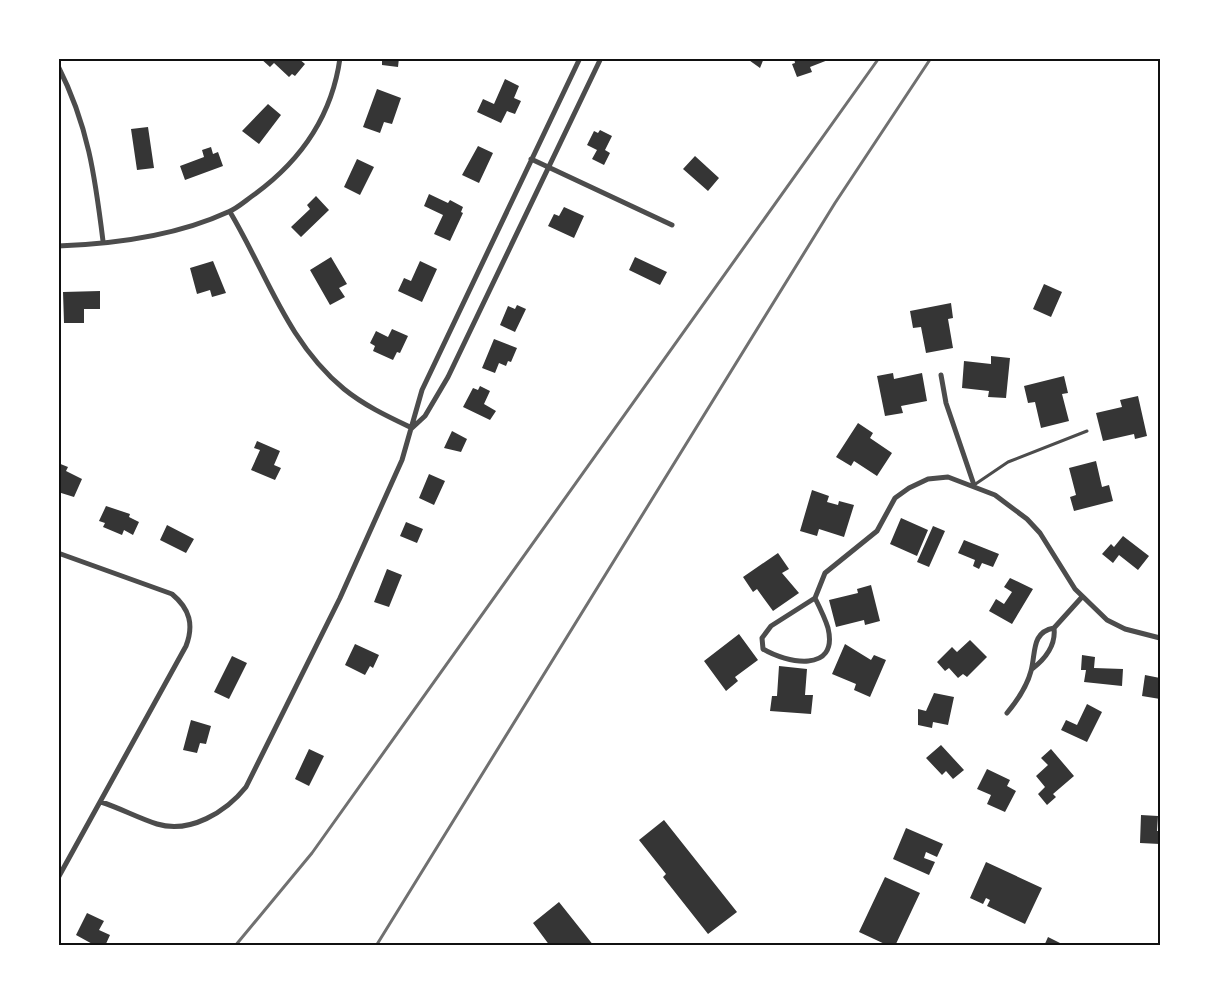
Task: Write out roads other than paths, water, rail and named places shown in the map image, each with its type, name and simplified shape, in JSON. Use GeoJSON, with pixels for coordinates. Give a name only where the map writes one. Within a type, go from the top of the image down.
{"type":"FeatureCollection","features":[{"type":"Feature","properties":{"kind":"street"},"geometry":{"type":"LineString","coordinates":[[58,246],[150,237],[230,212],[285,170],[308,143],[327,105],[340,58]]}},
{"type":"Feature","properties":{"kind":"street"},"geometry":{"type":"LineString","coordinates":[[101,802],[157,824],[174,826],[191,824],[211,816],[225,808],[242,792],[257,767],[343,590],[402,460],[412,428],[415,408],[425,381],[580,58]]}},
{"type":"Feature","properties":{"kind":"street"},"geometry":{"type":"LineString","coordinates":[[412,428],[425,416],[448,377],[601,58]]}},
{"type":"Feature","properties":{"kind":"street"},"geometry":{"type":"LineString","coordinates":[[58,66],[77,105],[90,147],[103,241]]}},
{"type":"Feature","properties":{"kind":"street"},"geometry":{"type":"LineString","coordinates":[[531,159],[672,225]]}},
{"type":"Feature","properties":{"kind":"street"},"geometry":{"type":"LineString","coordinates":[[230,212],[279,309],[306,350],[346,390],[372,408],[412,428]]}},
{"type":"Feature","properties":{"kind":"street"},"geometry":{"type":"LineString","coordinates":[[941,375],[946,403],[974,485]]}},
{"type":"Feature","properties":{"kind":"street"},"geometry":{"type":"LineString","coordinates":[[815,598],[828,629],[829,645],[824,655],[812,662],[793,662],[777,658],[763,649],[762,638],[771,626],[815,598],[825,573],[877,531],[895,498],[928,479],[948,477],[974,485],[995,495],[1027,519],[1040,533],[1082,597],[1107,620],[1125,629],[1161,638]]}},
{"type":"Feature","properties":{"kind":"street"},"geometry":{"type":"LineString","coordinates":[[58,553],[160,589],[179,600],[190,618],[189,637],[58,878]]}},
{"type":"Feature","properties":{"kind":"street"},"geometry":{"type":"LineString","coordinates":[[1032,669],[1031,655],[1039,636],[1046,629],[1054,628],[1082,597]]}},
{"type":"Feature","properties":{"kind":"street"},"geometry":{"type":"LineString","coordinates":[[1007,713],[1017,701],[1032,669],[1048,653],[1055,636],[1054,628]]}},
{"type":"Feature","properties":{"kind":"lane"},"geometry":{"type":"LineString","coordinates":[[974,485],[1008,462],[1087,431]]}},
{"type":"Feature","properties":{"kind":"railway"},"geometry":{"type":"LineString","coordinates":[[235,946],[312,853],[879,58]]}},
{"type":"Feature","properties":{"kind":"railway"},"geometry":{"type":"LineString","coordinates":[[376,946],[835,203],[931,58]]}}]}
